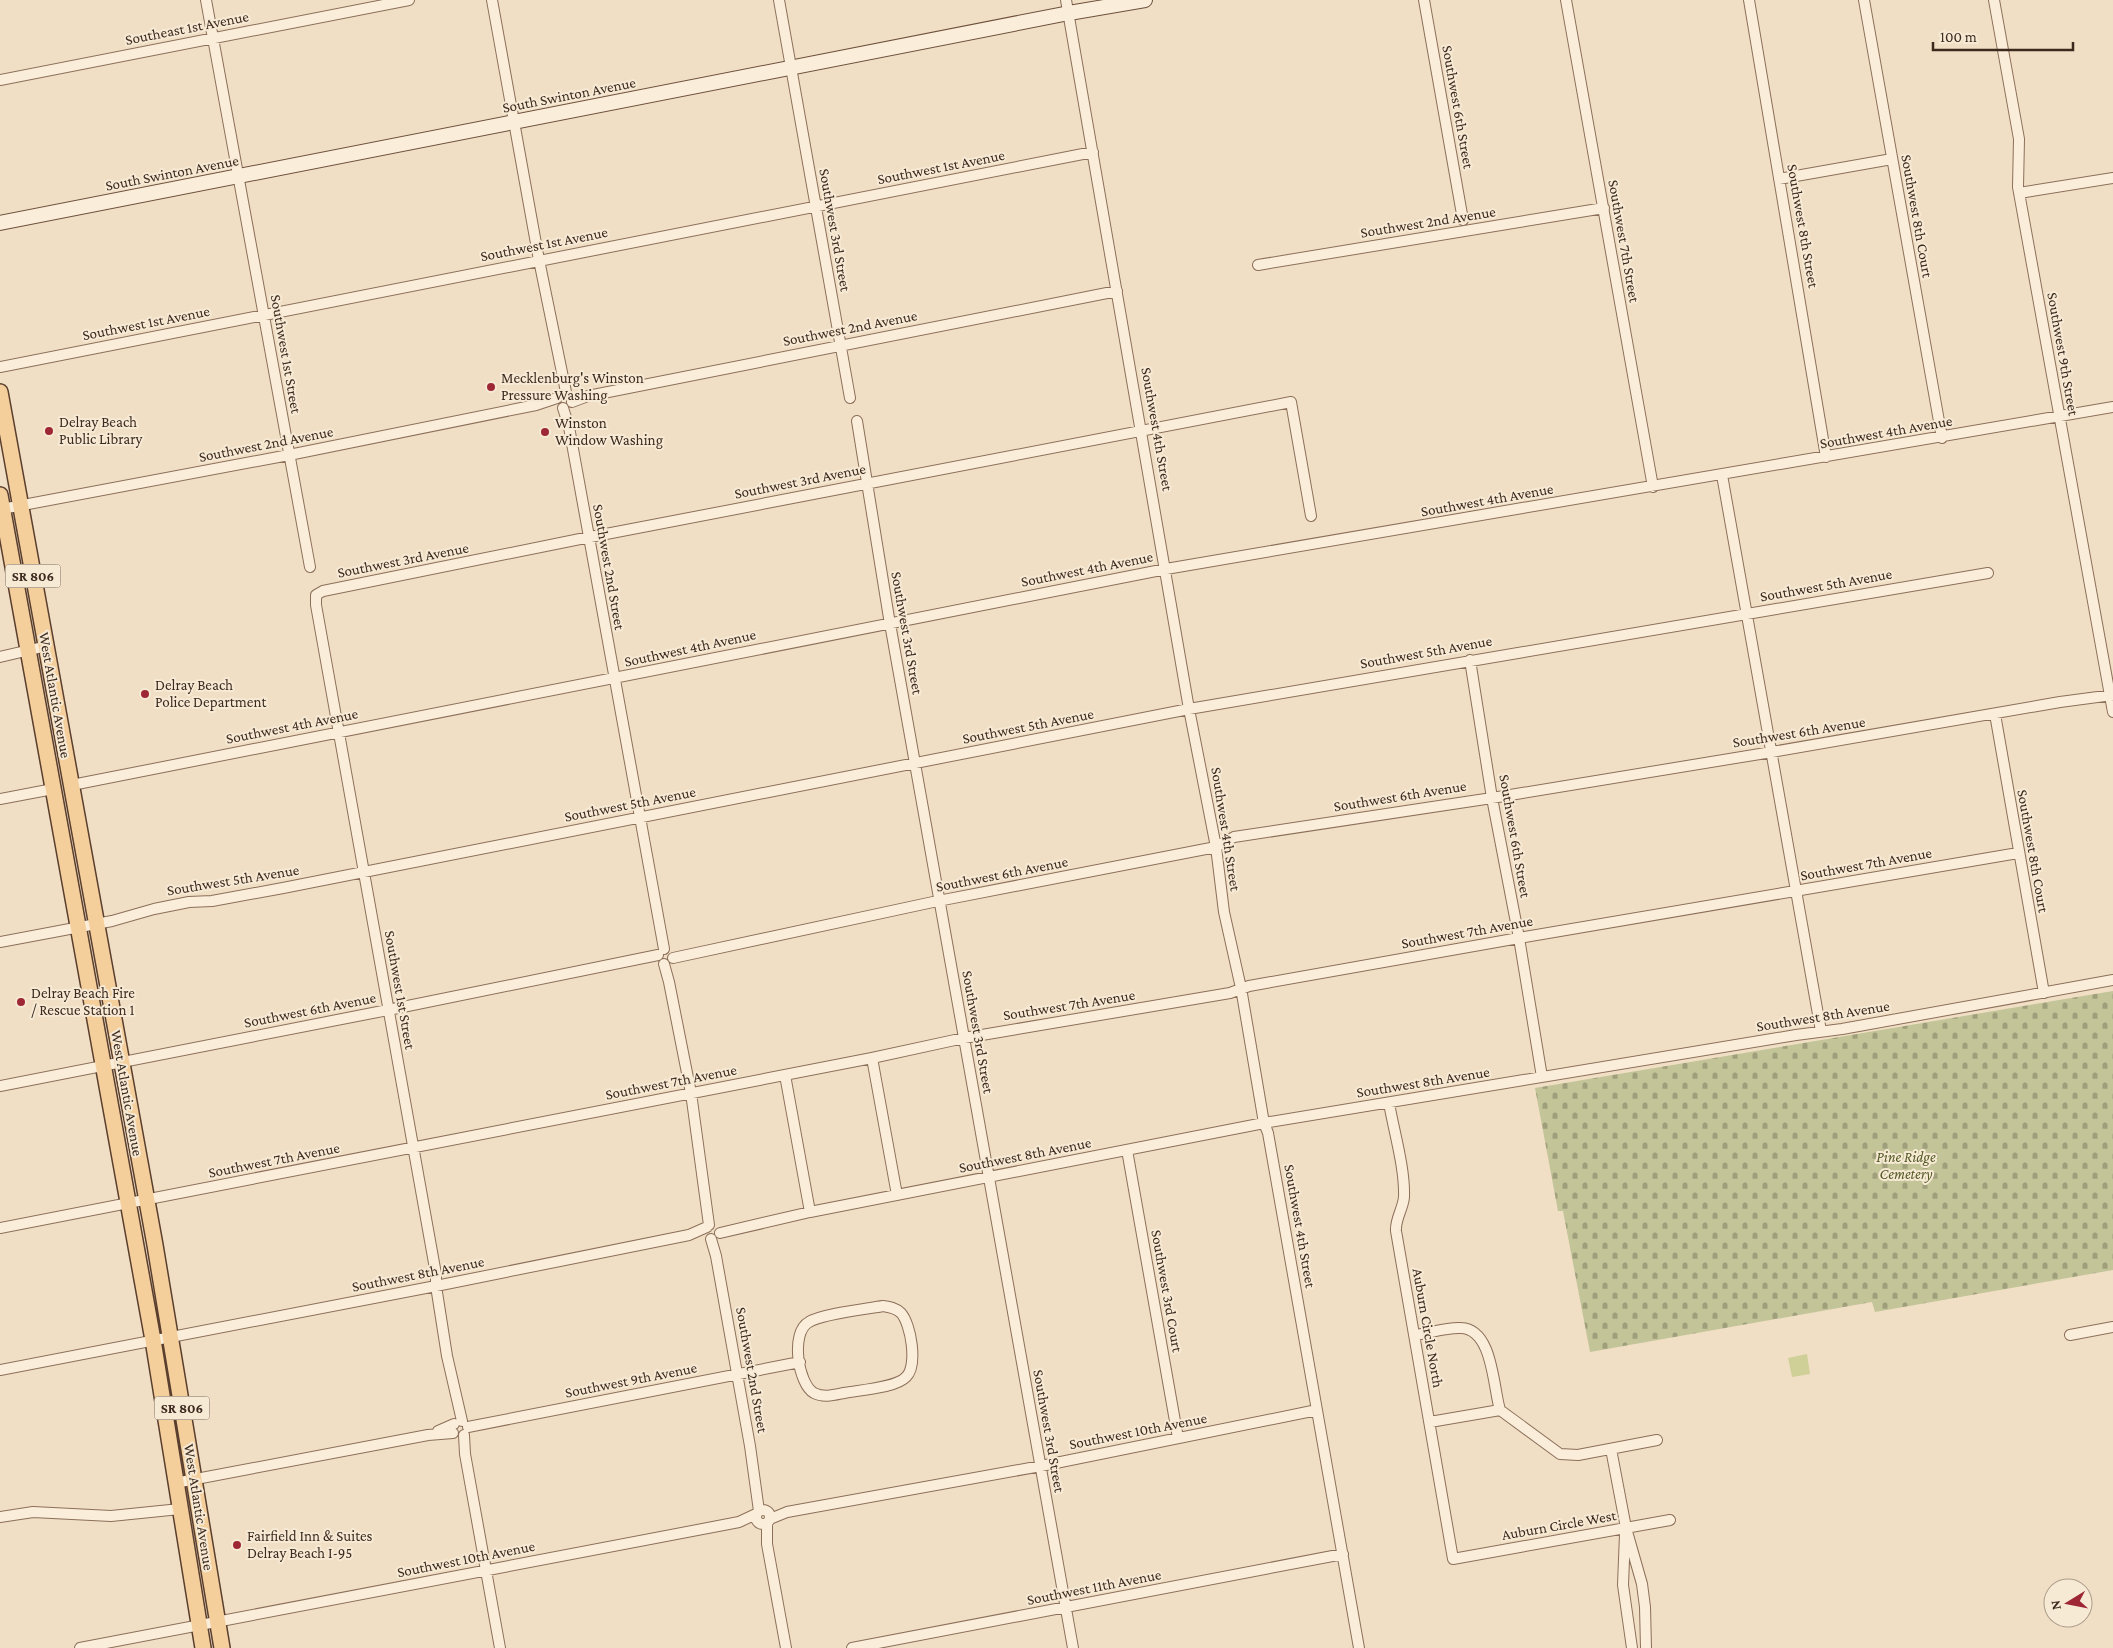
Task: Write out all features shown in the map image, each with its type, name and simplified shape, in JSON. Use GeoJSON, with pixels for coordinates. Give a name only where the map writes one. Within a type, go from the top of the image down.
{"type":"FeatureCollection","features":[{"type":"Feature","properties":{"kind":"main road","name":"West Atlantic Avenue"},"geometry":{"type":"LineString","coordinates":[[0,392],[147,1200],[222,1648]]}},
{"type":"Feature","properties":{"kind":"main road","name":"West Atlantic Avenue"},"geometry":{"type":"LineString","coordinates":[[1,502],[153,1340],[203,1648]]}},
{"type":"Feature","properties":{"kind":"main road"},"geometry":{"type":"LineString","coordinates":[[45,746],[56,773],[66,783],[72,785]]}},
{"type":"Feature","properties":{"kind":"main road"},"geometry":{"type":"LineString","coordinates":[[53,788],[60,790],[69,801],[79,824]]}},
{"type":"Feature","properties":{"kind":"street","name":"Southwest 1st Street"},"geometry":{"type":"LineString","coordinates":[[206,0],[310,567]]}},
{"type":"Feature","properties":{"kind":"street","name":"Southeast 1st Avenue"},"geometry":{"type":"LineString","coordinates":[[0,80],[409,0]]}},
{"type":"Feature","properties":{"kind":"street","name":"Southwest 2nd Street"},"geometry":{"type":"LineString","coordinates":[[492,0],[539,260],[561,369],[558,378],[565,400],[588,538],[691,1093],[706,1199],[712,1205],[716,1256],[738,1374],[756,1490],[762,1497],[767,1544],[786,1648]]}},
{"type":"Feature","properties":{"kind":"street","name":"Southwest 3rd Street"},"geometry":{"type":"LineString","coordinates":[[778,0],[850,398]]}},
{"type":"Feature","properties":{"kind":"street","name":"South Swinton Avenue"},"geometry":{"type":"LineString","coordinates":[[0,223],[791,68],[1068,6],[1145,0]]}},
{"type":"Feature","properties":{"kind":"street","name":"Southwest 6th Street"},"geometry":{"type":"LineString","coordinates":[[1424,0],[1463,220]]}},
{"type":"Feature","properties":{"kind":"street","name":"Southwest 7th Street"},"geometry":{"type":"LineString","coordinates":[[1566,0],[1653,487]]}},
{"type":"Feature","properties":{"kind":"street","name":"Southwest 8th Street"},"geometry":{"type":"LineString","coordinates":[[1749,0],[1826,457]]}},
{"type":"Feature","properties":{"kind":"street","name":"Southwest 8th Court"},"geometry":{"type":"LineString","coordinates":[[1864,0],[1942,438]]}},
{"type":"Feature","properties":{"kind":"street","name":"Southwest 9th Street"},"geometry":{"type":"LineString","coordinates":[[1994,0],[2019,139],[2019,194],[2113,712]]}},
{"type":"Feature","properties":{"kind":"street","name":"Southwest 4th Street"},"geometry":{"type":"LineString","coordinates":[[1068,6],[1189,709],[1216,847],[1224,912],[1241,988],[1264,1123],[1268,1133],[1359,1648]]}},
{"type":"Feature","properties":{"kind":"street","name":"Southwest 1st Avenue"},"geometry":{"type":"LineString","coordinates":[[0,367],[1093,152]]}},
{"type":"Feature","properties":{"kind":"street"},"geometry":{"type":"LineString","coordinates":[[1779,179],[1892,159]]}},
{"type":"Feature","properties":{"kind":"street"},"geometry":{"type":"LineString","coordinates":[[2019,194],[2113,178]]}},
{"type":"Feature","properties":{"kind":"street","name":"Southwest 2nd Avenue"},"geometry":{"type":"LineString","coordinates":[[1258,265],[1604,208]]}},
{"type":"Feature","properties":{"kind":"street","name":"Southwest 2nd Avenue"},"geometry":{"type":"LineString","coordinates":[[1,502],[20,505],[289,455],[1117,291]]}},
{"type":"Feature","properties":{"kind":"street","name":"Southwest 3rd Avenue"},"geometry":{"type":"LineString","coordinates":[[316,595],[323,591],[588,538],[1291,402],[1311,516]]}},
{"type":"Feature","properties":{"kind":"street","name":"Southwest 4th Avenue"},"geometry":{"type":"LineString","coordinates":[[72,785],[1166,569],[1942,438],[2113,407]]}},
{"type":"Feature","properties":{"kind":"street","name":"Southwest 3rd Street"},"geometry":{"type":"LineString","coordinates":[[857,421],[890,623],[1073,1648]]}},
{"type":"Feature","properties":{"kind":"street"},"geometry":{"type":"LineString","coordinates":[[1722,475],[1821,1031]]}},
{"type":"Feature","properties":{"kind":"street","name":"Southwest 5th Avenue"},"geometry":{"type":"LineString","coordinates":[[0,942],[97,924],[162,907],[189,902],[212,901],[364,872],[1189,709],[1988,573]]}},
{"type":"Feature","properties":{"kind":"street","name":"Southwest 1st Street"},"geometry":{"type":"LineString","coordinates":[[316,595],[316,605],[436,1274],[436,1286],[447,1356],[456,1390],[453,1405],[465,1454],[500,1648]]}},
{"type":"Feature","properties":{"kind":"street"},"geometry":{"type":"LineString","coordinates":[[0,657],[46,646]]}},
{"type":"Feature","properties":{"kind":"street","name":"Southwest 6th Street"},"geometry":{"type":"LineString","coordinates":[[1470,660],[1492,798],[1519,938],[1542,1077]]}},
{"type":"Feature","properties":{"kind":"street","name":"Southwest 6th Avenue"},"geometry":{"type":"LineString","coordinates":[[0,1086],[641,960],[647,962],[940,901],[1216,847],[1234,837],[1492,798],[2111,695]]}},
{"type":"Feature","properties":{"kind":"street","name":"Southwest 8th Court"},"geometry":{"type":"LineString","coordinates":[[1995,714],[2044,993]]}},
{"type":"Feature","properties":{"kind":"street"},"geometry":{"type":"LineString","coordinates":[[0,799],[53,788]]}},
{"type":"Feature","properties":{"kind":"street","name":"Southwest 7th Avenue"},"geometry":{"type":"LineString","coordinates":[[0,1228],[872,1058],[964,1038],[1230,993],[1241,988],[1519,938],[2018,852]]}},
{"type":"Feature","properties":{"kind":"street","name":"Southwest 8th Avenue"},"geometry":{"type":"LineString","coordinates":[[0,1370],[713,1231],[725,1224],[741,1227],[1264,1123],[1821,1031],[2113,980]]}},
{"type":"Feature","properties":{"kind":"street"},"geometry":{"type":"LineString","coordinates":[[872,1058],[896,1195]]}},
{"type":"Feature","properties":{"kind":"street"},"geometry":{"type":"LineString","coordinates":[[785,1075],[810,1212]]}},
{"type":"Feature","properties":{"kind":"street","name":"Auburn Circle North"},"geometry":{"type":"LineString","coordinates":[[1389,1103],[1403,1182],[1402,1205],[1396,1231],[1453,1559]]}},
{"type":"Feature","properties":{"kind":"street","name":"Southwest 3rd Court"},"geometry":{"type":"LineString","coordinates":[[1127,1150],[1178,1438]]}},
{"type":"Feature","properties":{"kind":"street"},"geometry":{"type":"LineString","coordinates":[[883,1306],[897,1310],[902,1314],[908,1325],[913,1364],[907,1377],[901,1381],[822,1396],[809,1390],[805,1384],[800,1362],[797,1338],[803,1326],[809,1321],[883,1306]]}},
{"type":"Feature","properties":{"kind":"street"},"geometry":{"type":"LineString","coordinates":[[2070,1335],[2113,1327]]}},
{"type":"Feature","properties":{"kind":"street"},"geometry":{"type":"LineString","coordinates":[[1415,1335],[1460,1328],[1467,1328],[1479,1335],[1486,1346],[1500,1410],[1560,1454],[1578,1455],[1657,1440]]}},
{"type":"Feature","properties":{"kind":"street","name":"Southwest 9th Avenue"},"geometry":{"type":"LineString","coordinates":[[176,1482],[800,1362]]}},
{"type":"Feature","properties":{"kind":"street","name":"Southwest 10th Avenue"},"geometry":{"type":"LineString","coordinates":[[80,1648],[787,1512],[1041,1466],[1317,1410]]}},
{"type":"Feature","properties":{"kind":"street"},"geometry":{"type":"LineString","coordinates":[[1430,1422],[1500,1410]]}},
{"type":"Feature","properties":{"kind":"street"},"geometry":{"type":"LineString","coordinates":[[1611,1448],[1626,1528],[1642,1584],[1645,1607],[1646,1648]]}},
{"type":"Feature","properties":{"kind":"street"},"geometry":{"type":"LineString","coordinates":[[0,1517],[33,1512],[111,1516],[180,1509]]}},
{"type":"Feature","properties":{"kind":"street","name":"Auburn Circle West"},"geometry":{"type":"LineString","coordinates":[[1453,1559],[1670,1520]]}},
{"type":"Feature","properties":{"kind":"street"},"geometry":{"type":"LineString","coordinates":[[1626,1528],[1623,1585],[1632,1648]]}},
{"type":"Feature","properties":{"kind":"street","name":"Southwest 11th Avenue"},"geometry":{"type":"LineString","coordinates":[[852,1648],[1343,1554]]}},
{"type":"Feature","properties":{"kind":"green space","name":"Pine Ridge Cemetery"},"geometry":{"type":"Polygon","coordinates":[[[2113,991],[2113,1270],[1875,1312],[1872,1302],[1590,1352],[1563,1211],[1558,1211],[1535,1088],[2113,991]]]}},
{"type":"Feature","properties":{"kind":"green space"},"geometry":{"type":"Polygon","coordinates":[[[1807,1354],[1810,1374],[1792,1377],[1788,1358],[1807,1354]]]}},
{"type":"Feature","properties":{"kind":"place","name":"Mecklenburg's Winston Pressure Washing"},"geometry":{"type":"Point","coordinates":[491,387]}},
{"type":"Feature","properties":{"kind":"place","name":"Delray Beach Public Library"},"geometry":{"type":"Point","coordinates":[49,431]}},
{"type":"Feature","properties":{"kind":"place","name":"Winston Window Washing"},"geometry":{"type":"Point","coordinates":[545,432]}},
{"type":"Feature","properties":{"kind":"place","name":"Delray Beach Police Department"},"geometry":{"type":"Point","coordinates":[145,694]}},
{"type":"Feature","properties":{"kind":"place","name":"Delray Beach Fire / Rescue Station 1"},"geometry":{"type":"Point","coordinates":[21,1002]}},
{"type":"Feature","properties":{"kind":"place","name":"Fairfield Inn & Suites Delray Beach I-95"},"geometry":{"type":"Point","coordinates":[237,1545]}}]}
